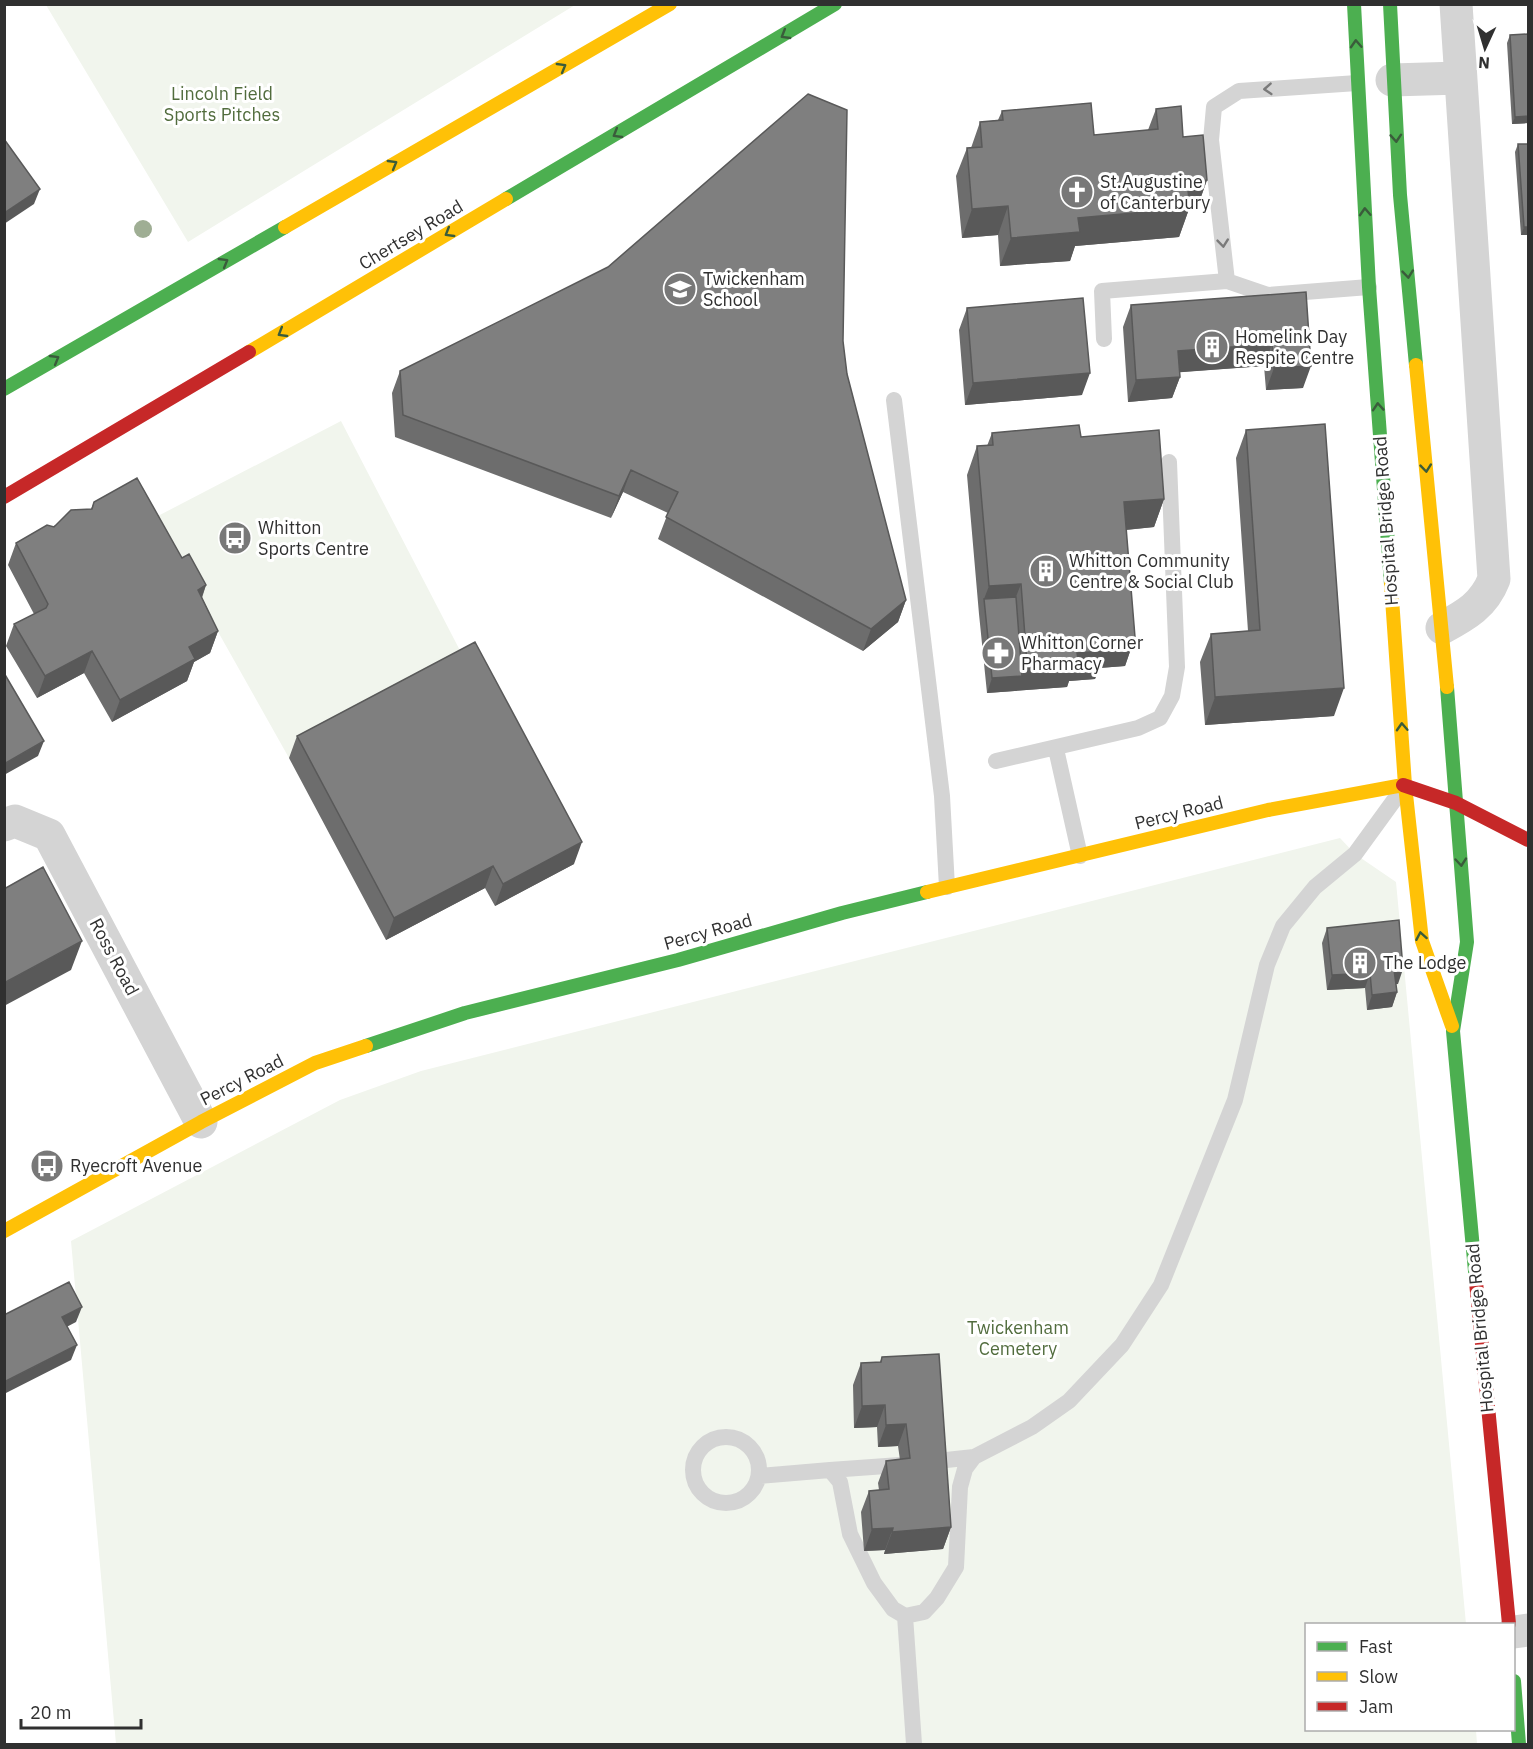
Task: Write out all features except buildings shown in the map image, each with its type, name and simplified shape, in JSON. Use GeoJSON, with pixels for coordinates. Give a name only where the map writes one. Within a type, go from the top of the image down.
{"type":"FeatureCollection","features":[{"type":"Feature","properties":{"kind":"main road"},"geometry":{"type":"LineString","coordinates":[[4,389],[670,4]]}},
{"type":"Feature","properties":{"kind":"main road","name":"Chertsey Road"},"geometry":{"type":"LineString","coordinates":[[4,497],[835,4]]}},
{"type":"Feature","properties":{"kind":"main road","name":"Hospital Bridge Road"},"geometry":{"type":"LineString","coordinates":[[1354,4],[1375,82],[1401,207],[1442,628],[1467,942],[1453,1031]]}},
{"type":"Feature","properties":{"kind":"main road","name":"Hospital Bridge Road"},"geometry":{"type":"LineString","coordinates":[[1390,4],[1375,82],[1369,287],[1405,785],[1422,941],[1453,1031],[1509,1623]]}},
{"type":"Feature","properties":{"kind":"main road","name":"Percy Road"},"geometry":{"type":"LineString","coordinates":[[4,1231],[201,1122],[315,1063],[465,1013],[678,960],[842,913],[1268,810],[1405,785],[1456,803],[1528,840]]}},
{"type":"Feature","properties":{"kind":"main road"},"geometry":{"type":"LineString","coordinates":[[1515,1694],[1519,1744]]}},
{"type":"Feature","properties":{"kind":"street"},"geometry":{"type":"LineString","coordinates":[[1442,628],[1472,611],[1488,595],[1494,579],[1456,4]]}},
{"type":"Feature","properties":{"kind":"street"},"geometry":{"type":"LineString","coordinates":[[1375,82],[1460,78]]}},
{"type":"Feature","properties":{"kind":"street","name":"Ross Road"},"geometry":{"type":"LineString","coordinates":[[4,825],[15,821],[49,834],[201,1122]]}},
{"type":"Feature","properties":{"kind":"lane"},"geometry":{"type":"LineString","coordinates":[[1227,281],[1211,140],[1214,107],[1239,91],[1375,82]]}},
{"type":"Feature","properties":{"kind":"lane"},"geometry":{"type":"LineString","coordinates":[[1104,339],[1102,291],[1227,281],[1268,295],[1369,287]]}},
{"type":"Feature","properties":{"kind":"lane"},"geometry":{"type":"LineString","coordinates":[[894,400],[942,796],[947,887]]}},
{"type":"Feature","properties":{"kind":"lane"},"geometry":{"type":"LineString","coordinates":[[996,761],[1056,749],[1138,728],[1160,718],[1172,696],[1178,667],[1169,462]]}},
{"type":"Feature","properties":{"kind":"lane"},"geometry":{"type":"LineString","coordinates":[[1056,749],[1080,856]]}},
{"type":"Feature","properties":{"kind":"lane"},"geometry":{"type":"LineString","coordinates":[[937,1461],[974,1457],[1032,1426],[1069,1401],[1122,1345],[1141,1318],[1161,1285],[1235,1100],[1267,965],[1283,926],[1315,887],[1355,854],[1405,785]]}},
{"type":"Feature","properties":{"kind":"lane"},"geometry":{"type":"LineString","coordinates":[[830,1470],[840,1482],[850,1534],[874,1582],[893,1609],[905,1616],[924,1611],[938,1598],[956,1567],[960,1487],[964,1469],[974,1457]]}},
{"type":"Feature","properties":{"kind":"lane"},"geometry":{"type":"LineString","coordinates":[[759,1476],[900,1465]]}},
{"type":"Feature","properties":{"kind":"lane"},"geometry":{"type":"LineString","coordinates":[[905,1616],[914,1744]]}},
{"type":"Feature","properties":{"kind":"green space","name":"Lincoln Field Sports Pitches"},"geometry":{"type":"Polygon","coordinates":[[[46,5],[575,5],[188,242],[46,5]]]}},
{"type":"Feature","properties":{"kind":"green space"},"geometry":{"type":"Polygon","coordinates":[[[341,421],[467,664],[289,758],[154,518],[341,421]]]}},
{"type":"Feature","properties":{"kind":"green space","name":"Twickenham Cemetery"},"geometry":{"type":"Polygon","coordinates":[[[1340,838],[1355,854],[1396,882],[1466,1623],[1305,1623],[1305,1731],[1476,1731],[1477,1744],[116,1744],[71,1241],[340,1100],[421,1071],[1340,838]]]}},
{"type":"Feature","properties":{"kind":"traffic: fast"},"geometry":{"type":"LineString","coordinates":[[506,199],[835,4]]}},
{"type":"Feature","properties":{"kind":"traffic: fast"},"geometry":{"type":"LineString","coordinates":[[1354,4],[1369,287],[1391,584]]}},
{"type":"Feature","properties":{"kind":"traffic: fast"},"geometry":{"type":"LineString","coordinates":[[1390,4],[1400,195],[1416,365]]}},
{"type":"Feature","properties":{"kind":"traffic: fast"},"geometry":{"type":"LineString","coordinates":[[4,389],[285,227]]}},
{"type":"Feature","properties":{"kind":"traffic: fast"},"geometry":{"type":"LineString","coordinates":[[1447,687],[1467,942],[1453,1031],[1476,1282]]}},
{"type":"Feature","properties":{"kind":"traffic: fast"},"geometry":{"type":"LineString","coordinates":[[366,1046],[465,1013],[678,960],[842,913],[927,892]]}},
{"type":"Feature","properties":{"kind":"traffic: fast"},"geometry":{"type":"LineString","coordinates":[[1515,1694],[1519,1744]]}},
{"type":"Feature","properties":{"kind":"traffic: slow"},"geometry":{"type":"LineString","coordinates":[[285,227],[670,4]]}},
{"type":"Feature","properties":{"kind":"traffic: slow"},"geometry":{"type":"LineString","coordinates":[[249,352],[506,199]]}},
{"type":"Feature","properties":{"kind":"traffic: slow"},"geometry":{"type":"LineString","coordinates":[[1416,365],[1447,687]]}},
{"type":"Feature","properties":{"kind":"traffic: slow"},"geometry":{"type":"LineString","coordinates":[[1391,584],[1405,785],[1422,941],[1452,1026]]}},
{"type":"Feature","properties":{"kind":"traffic: slow"},"geometry":{"type":"LineString","coordinates":[[927,892],[1268,810],[1403,785]]}},
{"type":"Feature","properties":{"kind":"traffic: slow"},"geometry":{"type":"LineString","coordinates":[[4,1231],[201,1122],[315,1063],[366,1046]]}},
{"type":"Feature","properties":{"kind":"traffic: jam"},"geometry":{"type":"LineString","coordinates":[[4,497],[249,352]]}},
{"type":"Feature","properties":{"kind":"traffic: jam"},"geometry":{"type":"LineString","coordinates":[[1403,785],[1456,803],[1528,840]]}},
{"type":"Feature","properties":{"kind":"traffic: jam"},"geometry":{"type":"LineString","coordinates":[[1476,1282],[1509,1623]]}},
{"type":"Feature","properties":{"kind":"place","name":"St.Augustine of Canterbury"},"geometry":{"type":"Point","coordinates":[1077,192]}},
{"type":"Feature","properties":{"kind":"place","name":"Twickenham School"},"geometry":{"type":"Point","coordinates":[680,289]}},
{"type":"Feature","properties":{"kind":"place","name":"Homelink Day Respite Centre"},"geometry":{"type":"Point","coordinates":[1212,347]}},
{"type":"Feature","properties":{"kind":"place","name":"Whitton Sports Centre"},"geometry":{"type":"Point","coordinates":[235,538]}},
{"type":"Feature","properties":{"kind":"place","name":"Whitton Community Centre & Social Club"},"geometry":{"type":"Point","coordinates":[1046,571]}},
{"type":"Feature","properties":{"kind":"place","name":"Whitton Corner Pharmacy"},"geometry":{"type":"Point","coordinates":[998,653]}},
{"type":"Feature","properties":{"kind":"place","name":"The Lodge"},"geometry":{"type":"Point","coordinates":[1360,963]}},
{"type":"Feature","properties":{"kind":"place","name":"Ryecroft Avenue"},"geometry":{"type":"Point","coordinates":[47,1166]}}]}
